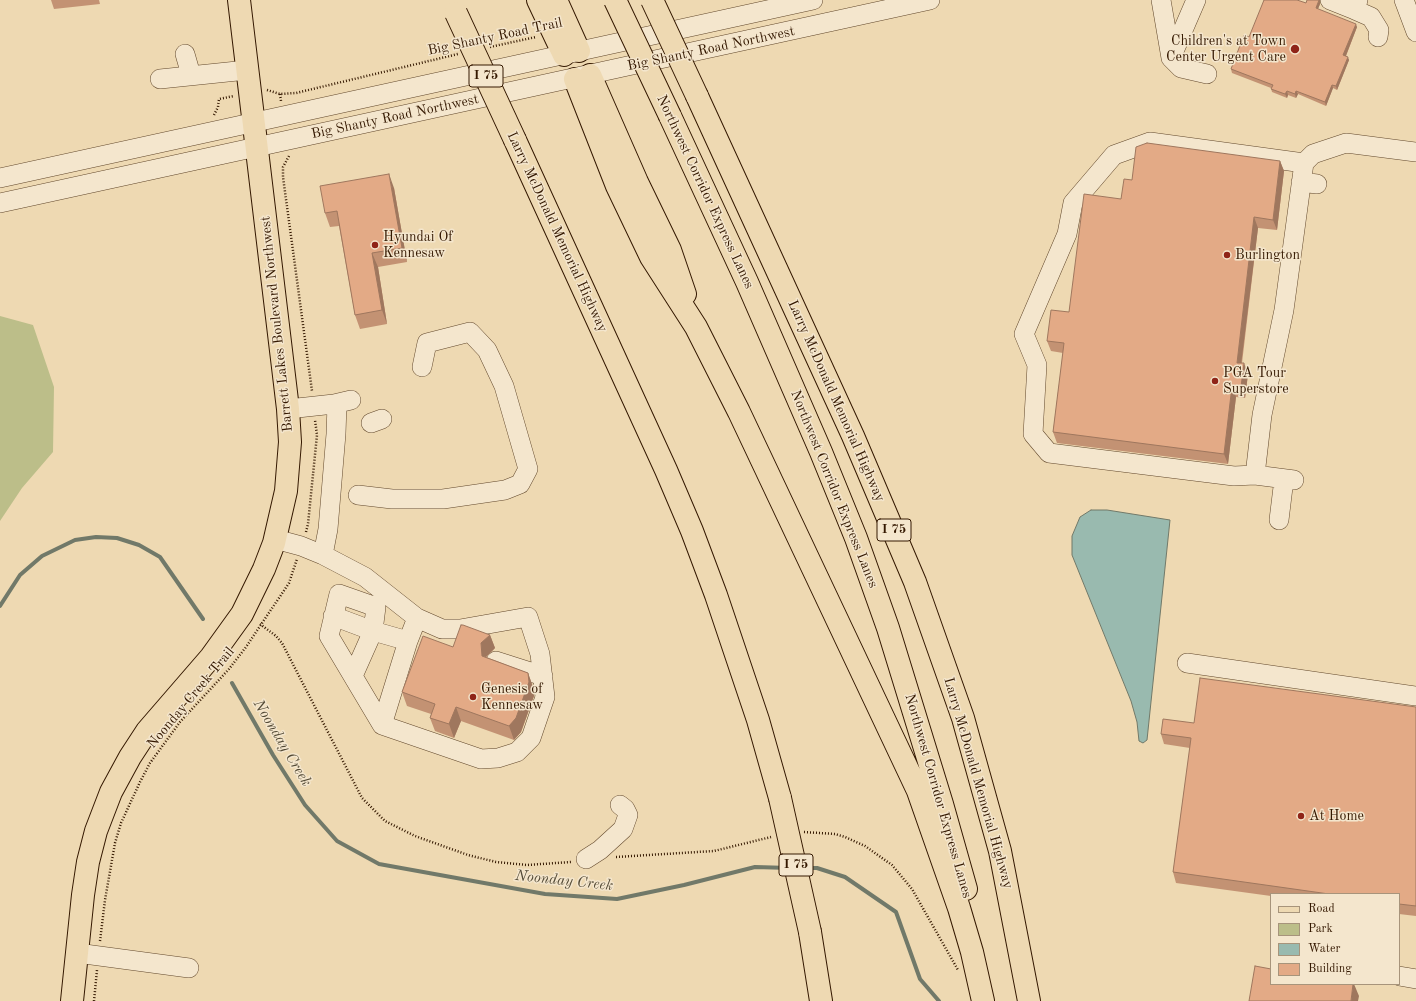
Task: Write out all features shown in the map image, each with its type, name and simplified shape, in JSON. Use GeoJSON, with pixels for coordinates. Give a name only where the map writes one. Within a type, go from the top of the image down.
{"type":"FeatureCollection","features":[{"type":"Feature","properties":{"kind":"main road","name":"Barrett Lakes Boulevard Northwest"},"geometry":{"type":"LineString","coordinates":[[72,1001],[88,862],[96,831],[111,792],[130,757],[147,731],[225,639],[242,614],[264,569],[275,539],[281,516],[288,474],[290,442],[288,409],[239,0]]}},
{"type":"Feature","properties":{"kind":"main road"},"geometry":{"type":"LineString","coordinates":[[538,0],[554,34],[572,53]]}},
{"type":"Feature","properties":{"kind":"main road"},"geometry":{"type":"LineString","coordinates":[[556,0],[572,53]]}},
{"type":"Feature","properties":{"kind":"main road","name":"Northwest Corridor Express Lanes"},"geometry":{"type":"LineString","coordinates":[[615,0],[747,282],[821,452],[856,538],[891,635],[942,804],[978,954],[992,1001]]}},
{"type":"Feature","properties":{"kind":"main road","name":"Larry McDonald Memorial Highway"},"geometry":{"type":"LineString","coordinates":[[652,0],[853,436],[915,582],[965,725],[1000,851],[1028,994]]}},
{"type":"Feature","properties":{"kind":"main road","name":"Larry McDonald Memorial Highway"},"geometry":{"type":"LineString","coordinates":[[453,7],[666,470],[692,531],[716,595],[758,720],[780,798],[810,932],[821,1001]]}},
{"type":"Feature","properties":{"kind":"main road"},"geometry":{"type":"LineString","coordinates":[[583,77],[670,250],[696,327],[739,412],[918,791],[978,954],[983,1001]]}},
{"type":"Feature","properties":{"kind":"street","name":"Big Shanty Road Northwest"},"geometry":{"type":"LineString","coordinates":[[0,178],[572,53],[795,2],[813,0]]}},
{"type":"Feature","properties":{"kind":"street","name":"Big Shanty Road Northwest"},"geometry":{"type":"LineString","coordinates":[[0,203],[583,77],[930,0]]}},
{"type":"Feature","properties":{"kind":"street"},"geometry":{"type":"LineString","coordinates":[[1161,0],[1171,58],[1181,68],[1207,74]]}},
{"type":"Feature","properties":{"kind":"street"},"geometry":{"type":"LineString","coordinates":[[1171,58],[1196,0]]}},
{"type":"Feature","properties":{"kind":"street"},"geometry":{"type":"LineString","coordinates":[[1330,0],[1357,5],[1371,17],[1379,30],[1378,37]]}},
{"type":"Feature","properties":{"kind":"street"},"geometry":{"type":"LineString","coordinates":[[1404,0],[1416,32]]}},
{"type":"Feature","properties":{"kind":"street"},"geometry":{"type":"LineString","coordinates":[[572,53],[583,77]]}},
{"type":"Feature","properties":{"kind":"street"},"geometry":{"type":"LineString","coordinates":[[185,54],[191,75]]}},
{"type":"Feature","properties":{"kind":"street"},"geometry":{"type":"LineString","coordinates":[[160,79],[247,70]]}},
{"type":"Feature","properties":{"kind":"street"},"geometry":{"type":"LineString","coordinates":[[1279,520],[1289,480],[1255,475],[1234,476],[1049,454],[1033,434],[1036,365],[1024,334],[1067,234],[1073,203],[1114,156],[1150,142],[1304,163]]}},
{"type":"Feature","properties":{"kind":"street"},"geometry":{"type":"LineString","coordinates":[[1304,163],[1313,154],[1346,143],[1416,152]]}},
{"type":"Feature","properties":{"kind":"street"},"geometry":{"type":"LineString","coordinates":[[1255,475],[1262,415],[1309,183],[1304,163]]}},
{"type":"Feature","properties":{"kind":"street"},"geometry":{"type":"LineString","coordinates":[[358,495],[392,499],[443,499],[505,490],[520,484],[528,469],[504,386],[487,350],[470,332],[427,343],[422,367]]}},
{"type":"Feature","properties":{"kind":"street"},"geometry":{"type":"LineString","coordinates":[[288,409],[344,402],[336,434],[328,529],[323,555]]}},
{"type":"Feature","properties":{"kind":"street"},"geometry":{"type":"LineString","coordinates":[[275,539],[301,546],[323,555],[365,577],[417,618],[442,629],[460,629],[528,617],[540,654],[545,697],[531,738],[517,752],[498,758],[481,759],[382,725],[329,636],[339,594],[376,607],[373,631],[353,676]]}},
{"type":"Feature","properties":{"kind":"street"},"geometry":{"type":"LineString","coordinates":[[382,725],[408,641],[417,618]]}},
{"type":"Feature","properties":{"kind":"street"},"geometry":{"type":"LineString","coordinates":[[373,631],[408,641]]}},
{"type":"Feature","properties":{"kind":"street"},"geometry":{"type":"LineString","coordinates":[[496,661],[543,676]]}},
{"type":"Feature","properties":{"kind":"street"},"geometry":{"type":"LineString","coordinates":[[1187,663],[1416,696]]}},
{"type":"Feature","properties":{"kind":"street"},"geometry":{"type":"LineString","coordinates":[[586,859],[600,850],[624,829],[628,815],[625,809],[620,805]]}},
{"type":"Feature","properties":{"kind":"street"},"geometry":{"type":"LineString","coordinates":[[77,953],[188,968]]}},
{"type":"Feature","properties":{"kind":"street"},"geometry":{"type":"LineString","coordinates":[[1400,976],[1416,979]]}},
{"type":"Feature","properties":{"kind":"path","name":"Big Shanty Road Trail"},"geometry":{"type":"LineString","coordinates":[[482,49],[554,34]]}},
{"type":"Feature","properties":{"kind":"path","name":"Big Shanty Road Trail"},"geometry":{"type":"LineString","coordinates":[[269,90],[280,94],[296,93],[459,54]]}},
{"type":"Feature","properties":{"kind":"path","name":"Noonday Creek Trail"},"geometry":{"type":"LineString","coordinates":[[102,924],[115,843],[121,823],[140,782],[168,738],[237,658],[259,624]]}},
{"type":"Feature","properties":{"kind":"path"},"geometry":{"type":"LineString","coordinates":[[94,1001],[96,979]]}},
{"type":"Feature","properties":{"kind":"green space"},"geometry":{"type":"Polygon","coordinates":[[[0,316],[33,325],[54,387],[53,452],[22,488],[0,521],[0,316]]]}},
{"type":"Feature","properties":{"kind":"water"},"geometry":{"type":"Polygon","coordinates":[[[1091,510],[1107,510],[1170,520],[1147,740],[1143,743],[1139,741],[1137,722],[1131,701],[1072,555],[1072,536],[1080,517],[1091,510]]]}},
{"type":"Feature","properties":{"kind":"building","name":"Children's at Town Center Urgent Care"},"geometry":{"type":"Polygon","coordinates":[[[1264,0],[1297,0],[1306,3],[1307,0],[1319,0],[1316,8],[1356,24],[1343,55],[1348,57],[1336,86],[1332,85],[1325,102],[1296,91],[1295,94],[1287,91],[1285,94],[1271,89],[1273,85],[1231,69],[1244,35],[1249,37],[1264,0]]]}},
{"type":"Feature","properties":{"kind":"building"},"geometry":{"type":"Polygon","coordinates":[[[1147,143],[1280,161],[1273,220],[1254,217],[1237,363],[1244,363],[1241,387],[1232,386],[1224,454],[1053,432],[1064,343],[1047,341],[1051,310],[1069,312],[1084,194],[1121,199],[1124,179],[1132,180],[1136,147],[1147,143]]]}},
{"type":"Feature","properties":{"kind":"building","name":"Hyundai Of Kennesaw"},"geometry":{"type":"Polygon","coordinates":[[[389,174],[402,248],[372,253],[382,310],[355,315],[337,211],[325,213],[320,186],[389,174]]]}},
{"type":"Feature","properties":{"kind":"building","name":"Genesis of Kennesaw"},"geometry":{"type":"Polygon","coordinates":[[[461,625],[490,635],[481,643],[482,656],[528,673],[529,682],[516,718],[509,726],[456,707],[449,724],[430,718],[435,704],[402,692],[423,636],[453,647],[461,625]]]}},
{"type":"Feature","properties":{"kind":"building","name":"At Home"},"geometry":{"type":"Polygon","coordinates":[[[1200,678],[1416,707],[1416,906],[1400,904],[1400,893],[1322,893],[1173,872],[1191,738],[1161,734],[1163,719],[1194,723],[1200,678]]]}},
{"type":"Feature","properties":{"kind":"building"},"geometry":{"type":"Polygon","coordinates":[[[1255,966],[1270,969],[1270,985],[1353,985],[1351,1001],[1249,1001],[1255,966]]]}},
{"type":"Feature","properties":{"kind":"waterway","name":"Noonday Creek"},"geometry":{"type":"LineString","coordinates":[[0,606],[20,575],[42,556],[75,540],[96,537],[117,538],[139,545],[160,557],[203,619]]}},
{"type":"Feature","properties":{"kind":"waterway","name":"Noonday Creek"},"geometry":{"type":"LineString","coordinates":[[232,683],[273,755],[305,805],[337,841],[379,864],[545,894],[617,899],[684,885],[755,867],[790,868]]}},
{"type":"Feature","properties":{"kind":"waterway","name":"Noonday Creek"},"geometry":{"type":"LineString","coordinates":[[802,868],[817,868],[845,877],[896,912],[920,979],[939,1001]]}},
{"type":"Feature","properties":{"kind":"place","name":"Children's at Town Center Urgent Care"},"geometry":{"type":"Point","coordinates":[1295,49]}},
{"type":"Feature","properties":{"kind":"place","name":"Hyundai Of Kennesaw"},"geometry":{"type":"Point","coordinates":[375,245]}},
{"type":"Feature","properties":{"kind":"place","name":"Burlington"},"geometry":{"type":"Point","coordinates":[1227,255]}},
{"type":"Feature","properties":{"kind":"place","name":"PGA Tour Superstore"},"geometry":{"type":"Point","coordinates":[1215,381]}},
{"type":"Feature","properties":{"kind":"place","name":"Genesis of Kennesaw"},"geometry":{"type":"Point","coordinates":[473,697]}},
{"type":"Feature","properties":{"kind":"place","name":"At Home"},"geometry":{"type":"Point","coordinates":[1301,816]}}]}
